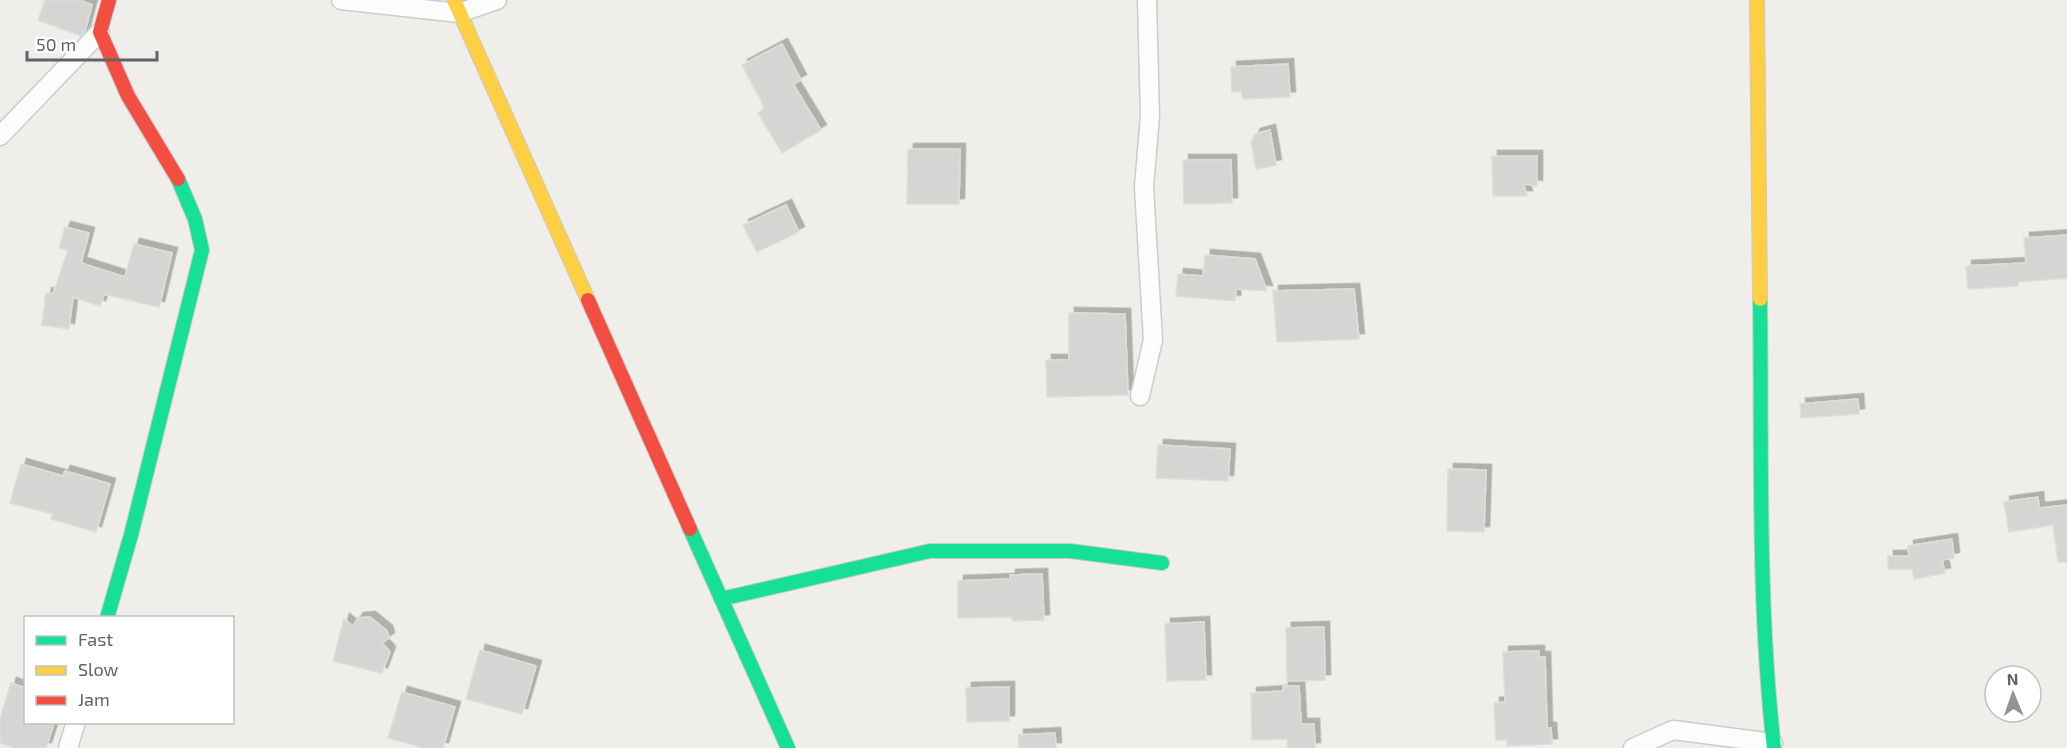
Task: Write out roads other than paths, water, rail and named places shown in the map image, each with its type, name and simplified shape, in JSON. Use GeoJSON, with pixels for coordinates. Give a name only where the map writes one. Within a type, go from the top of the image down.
{"type":"FeatureCollection","features":[{"type":"Feature","properties":{"kind":"street"},"geometry":{"type":"LineString","coordinates":[[0,136],[100,32],[109,0]]}},
{"type":"Feature","properties":{"kind":"street"},"geometry":{"type":"LineString","coordinates":[[341,0],[456,7],[497,0]]}},
{"type":"Feature","properties":{"kind":"street"},"geometry":{"type":"LineString","coordinates":[[1140,396],[1153,340],[1144,187],[1150,117],[1147,0]]}},
{"type":"Feature","properties":{"kind":"street"},"geometry":{"type":"LineString","coordinates":[[1633,748],[1673,730],[1773,746],[1766,680],[1764,615],[1757,0]]}},
{"type":"Feature","properties":{"kind":"street"},"geometry":{"type":"LineString","coordinates":[[456,7],[788,748]]}},
{"type":"Feature","properties":{"kind":"street"},"geometry":{"type":"LineString","coordinates":[[100,32],[128,96],[179,181],[195,219],[202,250],[131,536],[108,616]]}},
{"type":"Feature","properties":{"kind":"street"},"geometry":{"type":"LineString","coordinates":[[721,599],[930,551],[1058,551],[1162,563]]}},
{"type":"Feature","properties":{"kind":"street"},"geometry":{"type":"LineString","coordinates":[[68,748],[76,724]]}}]}
